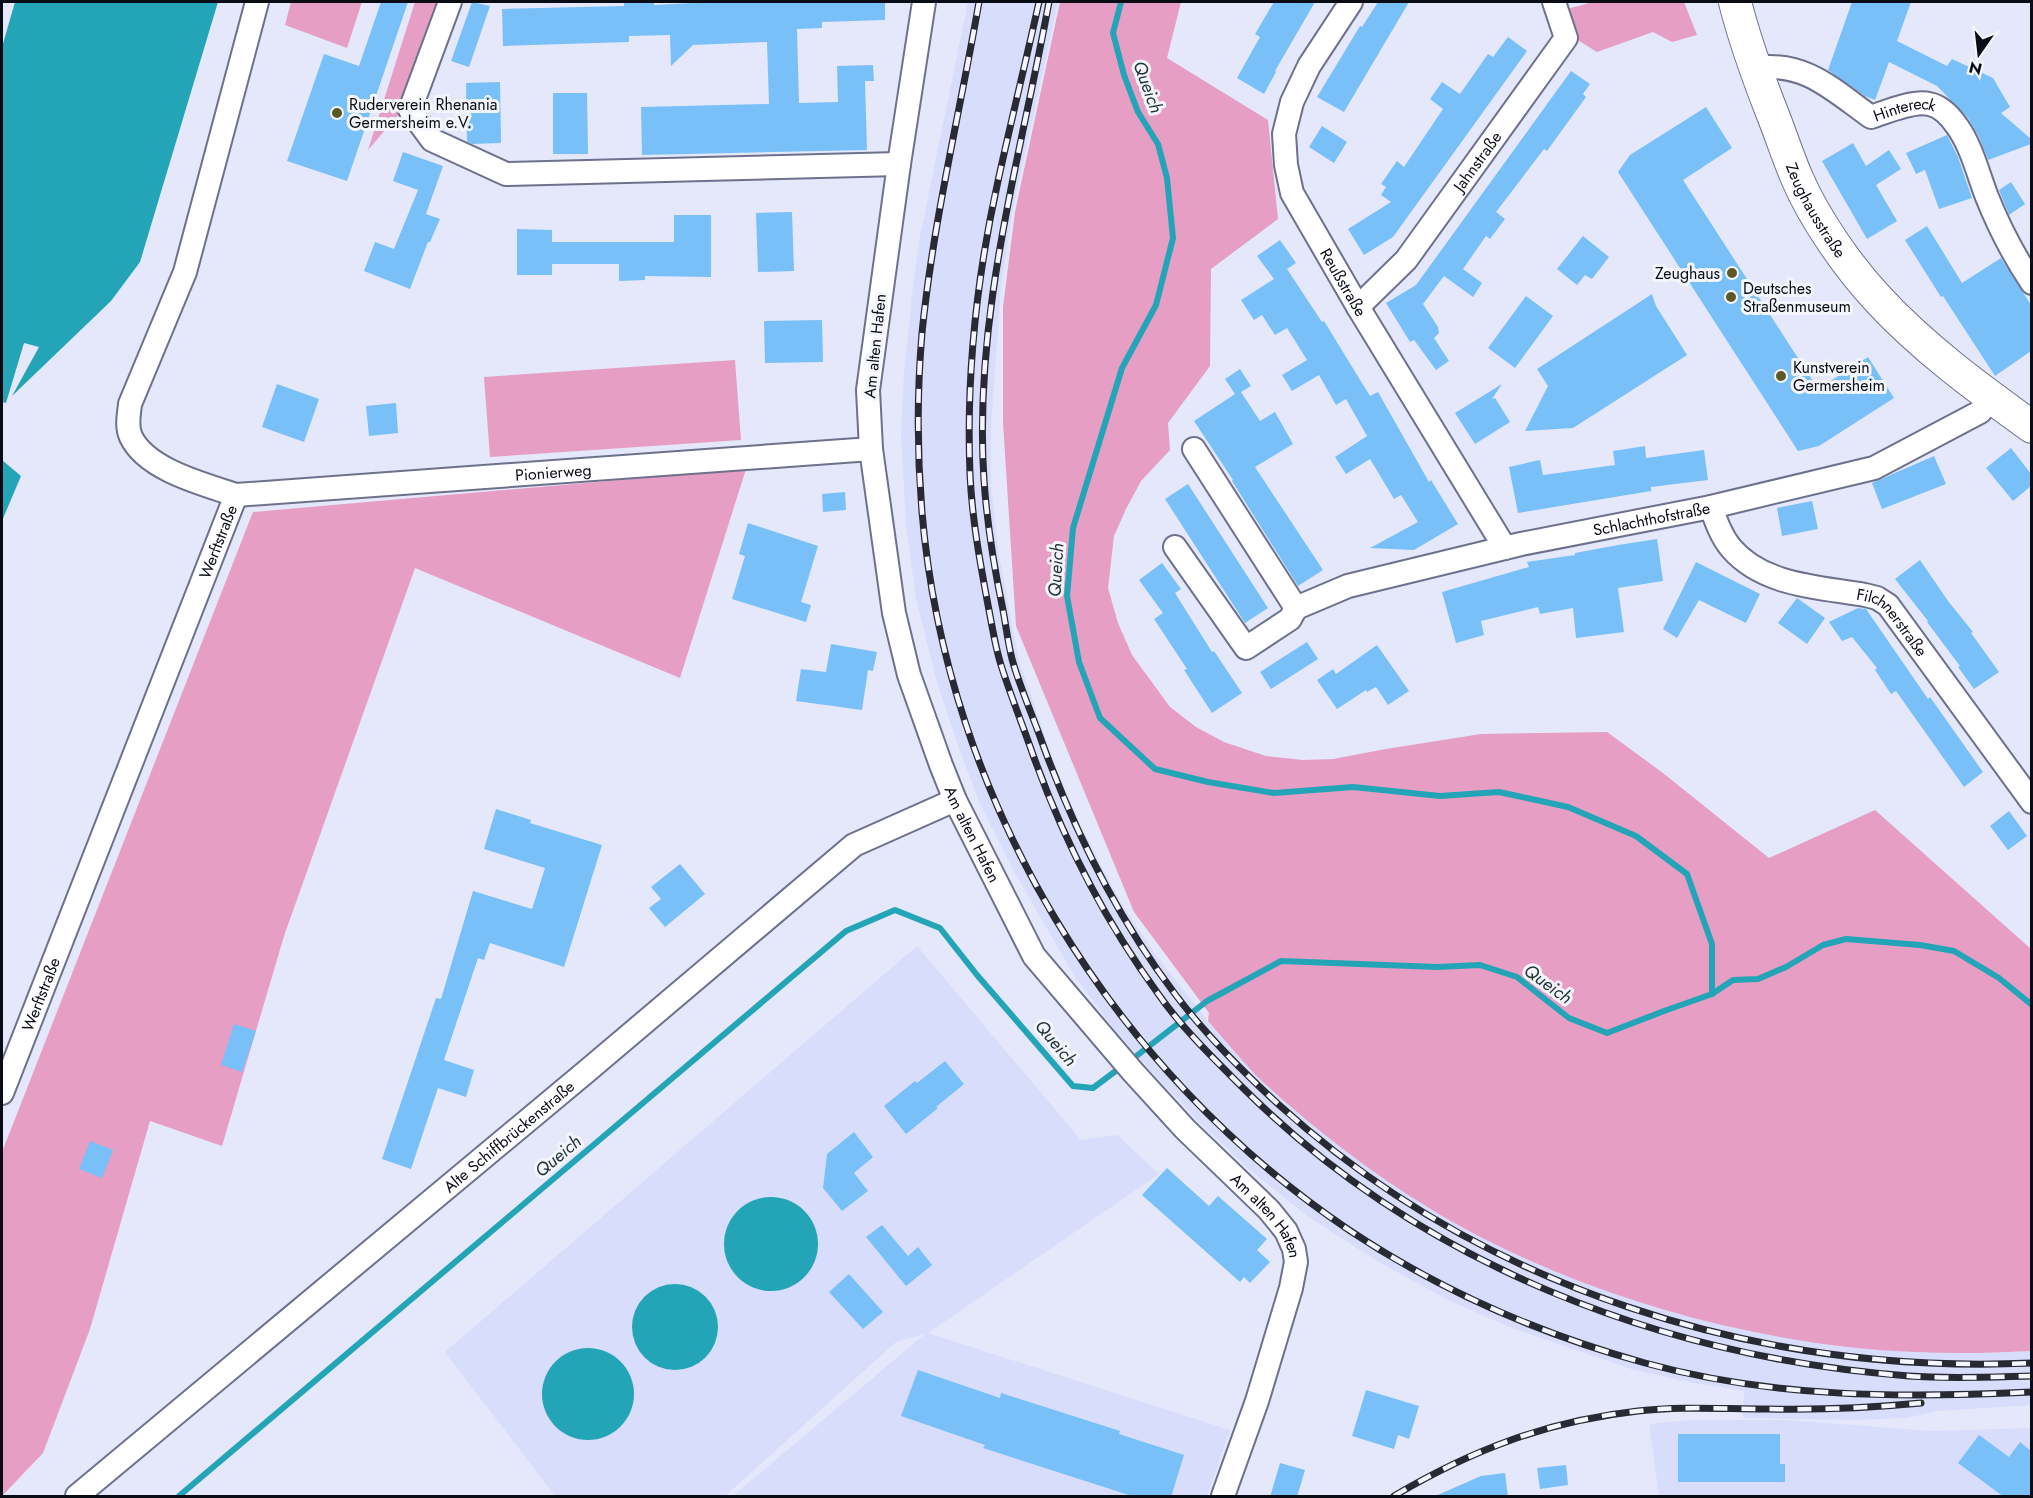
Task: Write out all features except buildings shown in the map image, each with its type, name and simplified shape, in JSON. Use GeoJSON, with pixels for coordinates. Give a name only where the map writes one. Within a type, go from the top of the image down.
{"type":"FeatureCollection","features":[{"type":"Feature","properties":{"kind":"street","name":"Werftstraße"},"geometry":{"type":"LineString","coordinates":[[2,1093],[236,495],[169,470],[154,462],[141,452],[131,436],[128,421],[130,404],[185,272],[257,2]]}},
{"type":"Feature","properties":{"kind":"street"},"geometry":{"type":"LineString","coordinates":[[450,2],[410,110],[432,140],[506,174],[899,164]]}},
{"type":"Feature","properties":{"kind":"street","name":"Am alten Hafen"},"geometry":{"type":"LineString","coordinates":[[924,2],[867,390],[871,449],[894,613],[909,675],[940,765],[955,800],[1034,956],[1185,1129],[1269,1210],[1286,1232],[1294,1250],[1296,1262],[1294,1278],[1257,1401],[1223,1497]]}},
{"type":"Feature","properties":{"kind":"street","name":"Reußstraße"},"geometry":{"type":"LineString","coordinates":[[1351,2],[1309,66],[1292,102],[1284,134],[1286,165],[1292,193],[1358,307],[1505,548]]}},
{"type":"Feature","properties":{"kind":"street","name":"Jahnstraße"},"geometry":{"type":"LineString","coordinates":[[1358,307],[1406,260],[1566,38],[1554,2]]}},
{"type":"Feature","properties":{"kind":"street","name":"Zeughausstraße"},"geometry":{"type":"LineString","coordinates":[[1735,2],[1756,69],[1798,179],[1827,234],[1877,298],[1923,342],[1992,399],[2031,427]]}},
{"type":"Feature","properties":{"kind":"street","name":"Hintereck"},"geometry":{"type":"LineString","coordinates":[[1756,69],[1779,66],[1805,72],[1871,117],[1922,103],[1928,103],[1943,110],[1957,125],[1966,140],[1988,199],[2014,256],[2031,283]]}},
{"type":"Feature","properties":{"kind":"street","name":"Schlachthofstraße"},"geometry":{"type":"LineString","coordinates":[[1175,547],[1246,648],[1290,619],[1296,608],[1348,586],[1521,544],[1712,507],[1874,468],[1980,412],[1992,399]]}},
{"type":"Feature","properties":{"kind":"street","name":"Pionierweg"},"geometry":{"type":"LineString","coordinates":[[236,495],[871,449]]}},
{"type":"Feature","properties":{"kind":"street"},"geometry":{"type":"LineString","coordinates":[[1194,449],[1296,608]]}},
{"type":"Feature","properties":{"kind":"street","name":"Filchnerstraße"},"geometry":{"type":"LineString","coordinates":[[1712,507],[1719,529],[1732,549],[1750,565],[1782,580],[1865,595],[1877,598],[1887,605],[2031,802]]}},
{"type":"Feature","properties":{"kind":"street","name":"Alte Schiffbrückenstraße"},"geometry":{"type":"LineString","coordinates":[[77,1497],[578,1079],[854,845],[955,800]]}},
{"type":"Feature","properties":{"kind":"shaded area"},"geometry":{"type":"Polygon","coordinates":[[[291,2],[362,2],[347,48],[285,25],[291,2]]]}},
{"type":"Feature","properties":{"kind":"shaded area"},"geometry":{"type":"Polygon","coordinates":[[[415,2],[442,2],[398,115],[368,150],[415,2]]]}},
{"type":"Feature","properties":{"kind":"shaded area"},"geometry":{"type":"Polygon","coordinates":[[[968,2],[1058,2],[1013,209],[1001,288],[991,426],[991,486],[999,555],[1019,661],[1055,765],[1082,829],[1120,901],[1156,955],[1208,1021],[1263,1081],[1317,1128],[1430,1209],[1497,1244],[1573,1278],[1659,1309],[1734,1327],[1836,1346],[1988,1353],[2031,1351],[2031,1405],[1938,1411],[1906,1418],[1853,1420],[1743,1418],[1744,1391],[1634,1370],[1512,1328],[1448,1300],[1379,1262],[1307,1216],[1250,1170],[1199,1122],[1111,1025],[1075,977],[1012,868],[980,804],[936,679],[916,598],[906,524],[901,435],[904,372],[920,236],[968,2]]]}},
{"type":"Feature","properties":{"kind":"shaded area"},"geometry":{"type":"Polygon","coordinates":[[[1060,2],[1181,2],[1167,58],[1268,120],[1278,219],[1211,269],[1210,366],[1168,423],[1170,450],[1141,481],[1114,536],[1108,588],[1118,623],[1132,655],[1170,707],[1196,727],[1224,742],[1266,756],[1303,760],[1333,759],[1481,734],[1607,732],[1663,773],[1769,858],[1875,810],[2031,949],[2031,1351],[1916,1352],[1854,1348],[1791,1339],[1664,1310],[1541,1266],[1483,1238],[1429,1208],[1364,1165],[1264,1083],[1208,1021],[1209,1013],[1134,912],[1016,626],[1003,422],[1003,307],[1015,212],[1060,2]]]}},
{"type":"Feature","properties":{"kind":"shaded area"},"geometry":{"type":"Polygon","coordinates":[[[1593,2],[1684,2],[1697,35],[1672,42],[1653,32],[1597,52],[1576,39],[1567,9],[1593,2]]]}},
{"type":"Feature","properties":{"kind":"shaded area"},"geometry":{"type":"Polygon","coordinates":[[[735,360],[741,440],[490,457],[484,377],[735,360]]]}},
{"type":"Feature","properties":{"kind":"shaded area"},"geometry":{"type":"Polygon","coordinates":[[[746,469],[680,678],[415,568],[284,936],[222,1146],[150,1121],[90,1329],[43,1453],[2,1496],[2,1152],[253,512],[746,469]]]}},
{"type":"Feature","properties":{"kind":"shaded area"},"geometry":{"type":"Polygon","coordinates":[[[917,946],[1081,1140],[1117,1135],[1159,1174],[928,1333],[1230,1430],[1207,1496],[733,1496],[925,1334],[896,1342],[725,1496],[555,1496],[445,1352],[917,946]]]}},
{"type":"Feature","properties":{"kind":"shaded area"},"geometry":{"type":"Polygon","coordinates":[[[1690,1420],[1787,1420],[1931,1431],[2031,1428],[2031,1496],[1659,1496],[1649,1424],[1690,1420]]]}},
{"type":"Feature","properties":{"kind":"water"},"geometry":{"type":"Polygon","coordinates":[[[15,2],[218,2],[140,262],[111,301],[12,396],[39,347],[24,343],[6,403],[2,402],[2,47],[15,2]]]}},
{"type":"Feature","properties":{"kind":"water"},"geometry":{"type":"Polygon","coordinates":[[[2,460],[21,476],[2,521],[2,460]]]}},
{"type":"Feature","properties":{"kind":"water"},"geometry":{"type":"Polygon","coordinates":[[[771,1197],[789,1201],[804,1211],[814,1226],[818,1244],[814,1262],[804,1277],[789,1287],[771,1291],[753,1287],[738,1277],[728,1262],[724,1244],[728,1226],[738,1211],[753,1201],[771,1197]]]}},
{"type":"Feature","properties":{"kind":"water"},"geometry":{"type":"Polygon","coordinates":[[[675,1284],[699,1291],[711,1303],[718,1327],[711,1351],[699,1363],[675,1370],[651,1363],[639,1351],[632,1327],[639,1303],[651,1291],[675,1284]]]}},
{"type":"Feature","properties":{"kind":"water"},"geometry":{"type":"Polygon","coordinates":[[[588,1348],[605,1352],[620,1362],[630,1377],[634,1394],[630,1411],[620,1426],[605,1436],[588,1440],[571,1436],[556,1426],[546,1411],[542,1394],[546,1377],[556,1362],[571,1352],[588,1348]]]}},
{"type":"Feature","properties":{"kind":"waterway","name":"Queich"},"geometry":{"type":"LineString","coordinates":[[1121,2],[1113,33],[1124,75],[1138,112],[1158,144],[1167,178],[1173,238],[1156,305],[1122,368],[1073,528],[1067,596],[1079,662],[1100,718],[1155,769],[1208,782],[1274,793],[1353,787],[1440,796],[1499,792],[1568,807],[1636,836],[1687,874],[1712,944],[1712,994]]}},
{"type":"Feature","properties":{"kind":"waterway","name":"Queich"},"geometry":{"type":"LineString","coordinates":[[179,1496],[846,931],[895,910],[940,928],[977,975],[1073,1086],[1093,1088],[1121,1067]]}},
{"type":"Feature","properties":{"kind":"waterway","name":"Queich"},"geometry":{"type":"LineString","coordinates":[[1130,1061],[1207,1001],[1281,961],[1437,967],[1480,965],[1517,977],[1569,1018],[1607,1033],[1712,994],[1733,980],[1758,979],[1786,967],[1823,945],[1846,939],[1920,945],[1954,951],[1999,978],[2032,1005]]}},
{"type":"Feature","properties":{"kind":"railway"},"geometry":{"type":"LineString","coordinates":[[979,2],[940,208],[922,333],[918,422],[922,512],[937,619],[965,723],[1005,823],[1055,919],[1116,1008],[1185,1091],[1263,1165],[1349,1230],[1383,1252],[1455,1291],[1529,1324],[1645,1363],[1693,1375],[1741,1383],[1789,1389],[1885,1395],[2032,1392]]}},
{"type":"Feature","properties":{"kind":"railway"},"geometry":{"type":"LineString","coordinates":[[1039,2],[998,181],[979,290],[972,363],[969,437],[974,524],[999,658],[1044,784],[1086,878],[1120,938],[1159,995],[1187,1031],[1219,1064],[1311,1149],[1385,1204],[1465,1251],[1548,1291],[1635,1323],[1725,1348],[1816,1365],[1924,1377],[2032,1376]]}},
{"type":"Feature","properties":{"kind":"railway"},"geometry":{"type":"LineString","coordinates":[[1049,2],[1013,180],[992,299],[985,359],[982,419],[987,513],[1009,647],[1015,670],[1056,778],[1084,842],[1117,905],[1154,965],[1199,1023],[1237,1065],[1278,1104],[1358,1169],[1443,1224],[1534,1270],[1629,1307],[1727,1335],[1828,1354],[1930,1363],[2032,1363]]}},
{"type":"Feature","properties":{"kind":"railway"},"geometry":{"type":"LineString","coordinates":[[1394,1496],[1452,1465],[1511,1440],[1572,1422],[1605,1416],[1670,1409],[1824,1409],[1921,1403]]}},
{"type":"Feature","properties":{"kind":"place","name":"Ruderverein Rhenania Germersheim e.V."},"geometry":{"type":"Point","coordinates":[337,113]}},
{"type":"Feature","properties":{"kind":"place","name":"Zeughaus"},"geometry":{"type":"Point","coordinates":[1732,273]}},
{"type":"Feature","properties":{"kind":"place","name":"Deutsches Straßenmuseum"},"geometry":{"type":"Point","coordinates":[1731,297]}},
{"type":"Feature","properties":{"kind":"place","name":"Kunstverein Germersheim"},"geometry":{"type":"Point","coordinates":[1781,376]}}]}
